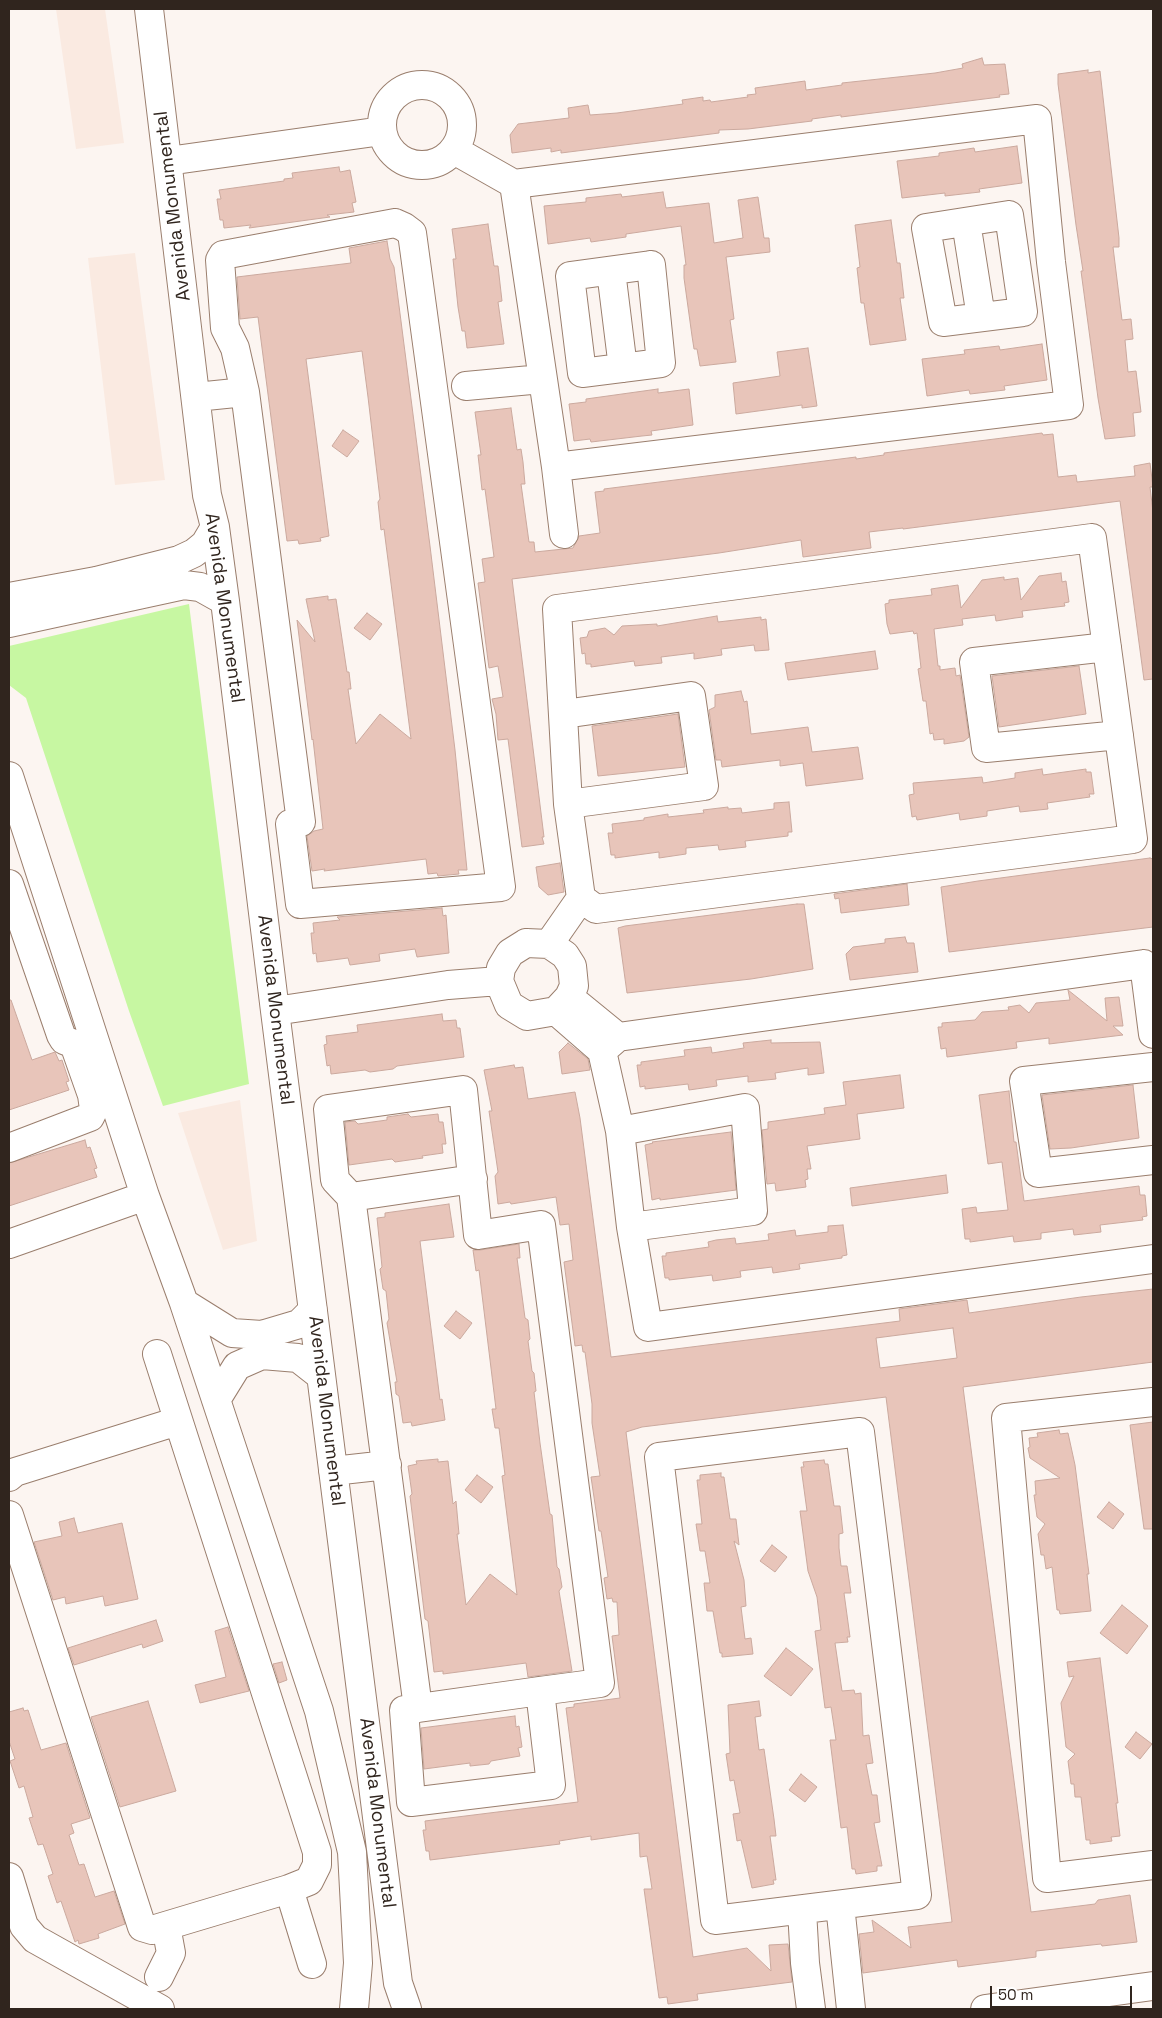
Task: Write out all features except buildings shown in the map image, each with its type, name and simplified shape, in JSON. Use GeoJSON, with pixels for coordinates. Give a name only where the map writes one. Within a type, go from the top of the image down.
{"type":"FeatureCollection","features":[{"type":"Feature","properties":{"kind":"street","name":"Avenida Monumental"},"geometry":{"type":"LineString","coordinates":[[149,9],[207,495],[215,527],[225,601],[398,1983],[407,2009]]}},
{"type":"Feature","properties":{"kind":"street"},"geometry":{"type":"LineString","coordinates":[[413,86],[433,86],[450,96],[460,113],[462,132],[454,150],[442,160],[427,165],[412,164],[398,157],[387,146],[382,131],[384,111],[396,95],[413,86]]}},
{"type":"Feature","properties":{"kind":"street"},"geometry":{"type":"LineString","coordinates":[[454,150],[514,184],[1037,120],[1051,262],[1069,405],[556,468]]}},
{"type":"Feature","properties":{"kind":"street"},"geometry":{"type":"LineString","coordinates":[[168,161],[382,131]]}},
{"type":"Feature","properties":{"kind":"street"},"geometry":{"type":"LineString","coordinates":[[514,184],[564,534]]}},
{"type":"Feature","properties":{"kind":"street"},"geometry":{"type":"LineString","coordinates":[[1010,215],[1017,267],[1023,312],[943,322],[926,228],[1010,215]]}},
{"type":"Feature","properties":{"kind":"street"},"geometry":{"type":"LineString","coordinates":[[966,222],[980,317]]}},
{"type":"Feature","properties":{"kind":"street"},"geometry":{"type":"LineString","coordinates":[[395,223],[404,226],[412,233],[501,887],[300,904],[290,824],[302,822],[246,392],[235,348],[225,328],[220,260],[222,255],[395,223]]}},
{"type":"Feature","properties":{"kind":"street"},"geometry":{"type":"LineString","coordinates":[[1017,267],[1051,262]]}},
{"type":"Feature","properties":{"kind":"street"},"geometry":{"type":"LineString","coordinates":[[651,264],[661,363],[582,373],[570,276],[611,271],[651,264]]}},
{"type":"Feature","properties":{"kind":"street"},"geometry":{"type":"LineString","coordinates":[[611,271],[623,368]]}},
{"type":"Feature","properties":{"kind":"street"},"geometry":{"type":"LineString","coordinates":[[536,329],[576,323]]}},
{"type":"Feature","properties":{"kind":"street"},"geometry":{"type":"LineString","coordinates":[[466,386],[542,379]]}},
{"type":"Feature","properties":{"kind":"street"},"geometry":{"type":"LineString","coordinates":[[196,397],[246,392]]}},
{"type":"Feature","properties":{"kind":"street"},"geometry":{"type":"LineString","coordinates":[[9,597],[96,581],[179,560],[194,553],[205,544],[215,527]]}},
{"type":"Feature","properties":{"kind":"street"},"geometry":{"type":"LineString","coordinates":[[557,950],[588,904],[568,804],[564,714],[556,609],[1092,538],[1133,839],[588,904]]}},
{"type":"Feature","properties":{"kind":"street"},"geometry":{"type":"LineString","coordinates":[[9,623],[184,585],[200,587],[225,601]]}},
{"type":"Feature","properties":{"kind":"street"},"geometry":{"type":"LineString","coordinates":[[1107,647],[974,662],[986,748],[1119,734]]}},
{"type":"Feature","properties":{"kind":"street"},"geometry":{"type":"LineString","coordinates":[[564,714],[690,696],[704,786],[568,804]]}},
{"type":"Feature","properties":{"kind":"street","name":"Avenida Monumental"},"geometry":{"type":"LineString","coordinates":[[10,786],[16,823],[184,1303],[319,1711],[352,1852],[358,1963],[354,2009]]}},
{"type":"Feature","properties":{"kind":"street"},"geometry":{"type":"LineString","coordinates":[[9,884],[60,1035],[64,1040],[74,1044],[92,1095],[94,1109],[90,1117],[9,1148]]}},
{"type":"Feature","properties":{"kind":"street"},"geometry":{"type":"LineString","coordinates":[[526,944],[557,950],[572,966],[574,986],[562,1004],[527,1016],[509,1005],[499,981],[501,968],[510,953],[526,944]]}},
{"type":"Feature","properties":{"kind":"street"},"geometry":{"type":"LineString","coordinates":[[610,1044],[1144,964],[1153,1034]]}},
{"type":"Feature","properties":{"kind":"street"},"geometry":{"type":"LineString","coordinates":[[275,1011],[448,984],[499,981]]}},
{"type":"Feature","properties":{"kind":"street"},"geometry":{"type":"LineString","coordinates":[[562,1004],[610,1044],[631,1227],[648,1327],[1153,1259]]}},
{"type":"Feature","properties":{"kind":"street"},"geometry":{"type":"LineString","coordinates":[[1153,1067],[1024,1081],[1038,1173],[1153,1160]]}},
{"type":"Feature","properties":{"kind":"street"},"geometry":{"type":"LineString","coordinates":[[418,1708],[352,1197],[335,1180],[328,1109],[463,1090],[478,1236],[541,1226],[600,1683],[540,1691],[404,1710],[411,1802],[551,1784],[540,1691]]}},
{"type":"Feature","properties":{"kind":"street"},"geometry":{"type":"LineString","coordinates":[[620,1131],[745,1108],[753,1212],[631,1227]]}},
{"type":"Feature","properties":{"kind":"street"},"geometry":{"type":"LineString","coordinates":[[352,1197],[472,1179]]}},
{"type":"Feature","properties":{"kind":"street"},"geometry":{"type":"LineString","coordinates":[[9,1244],[145,1196]]}},
{"type":"Feature","properties":{"kind":"street"},"geometry":{"type":"LineString","coordinates":[[184,1303],[232,1333],[262,1335],[299,1324],[313,1310]]}},
{"type":"Feature","properties":{"kind":"street"},"geometry":{"type":"LineString","coordinates":[[9,1515],[140,1924],[147,1930],[166,1926],[289,1890],[309,1881],[313,1876],[318,1852],[157,1354]]}},
{"type":"Feature","properties":{"kind":"street"},"geometry":{"type":"LineString","coordinates":[[216,1400],[237,1366],[262,1355],[298,1358],[321,1376]]}},
{"type":"Feature","properties":{"kind":"street"},"geometry":{"type":"LineString","coordinates":[[1153,1402],[1006,1418],[1047,1878],[1153,1871]]}},
{"type":"Feature","properties":{"kind":"street"},"geometry":{"type":"LineString","coordinates":[[9,1477],[15,1472],[178,1421]]}},
{"type":"Feature","properties":{"kind":"street"},"geometry":{"type":"LineString","coordinates":[[860,1432],[917,1895],[840,1905],[715,1920],[659,1457],[860,1432]]}},
{"type":"Feature","properties":{"kind":"street"},"geometry":{"type":"LineString","coordinates":[[332,1464],[386,1456]]}},
{"type":"Feature","properties":{"kind":"street"},"geometry":{"type":"LineString","coordinates":[[240,1614],[282,1600]]}},
{"type":"Feature","properties":{"kind":"street"},"geometry":{"type":"LineString","coordinates":[[9,1877],[24,1926],[35,1939],[160,2009]]}},
{"type":"Feature","properties":{"kind":"street"},"geometry":{"type":"LineString","coordinates":[[289,1890],[312,1964]]}},
{"type":"Feature","properties":{"kind":"street"},"geometry":{"type":"LineString","coordinates":[[840,1905],[851,2009]]}},
{"type":"Feature","properties":{"kind":"street"},"geometry":{"type":"LineString","coordinates":[[802,1910],[805,1963],[811,2009]]}},
{"type":"Feature","properties":{"kind":"street"},"geometry":{"type":"LineString","coordinates":[[159,1977],[171,1953],[166,1926]]}},
{"type":"Feature","properties":{"kind":"street"},"geometry":{"type":"LineString","coordinates":[[992,2009],[1153,1986]]}},
{"type":"Feature","properties":{"kind":"shaded area"},"geometry":{"type":"Polygon","coordinates":[[[56,9],[105,9],[124,143],[76,149],[56,9]]]}},
{"type":"Feature","properties":{"kind":"shaded area"},"geometry":{"type":"Polygon","coordinates":[[[135,253],[165,480],[115,485],[88,258],[135,253]]]}},
{"type":"Feature","properties":{"kind":"shaded area"},"geometry":{"type":"Polygon","coordinates":[[[240,1100],[257,1241],[223,1250],[178,1113],[240,1100]]]}},
{"type":"Feature","properties":{"kind":"green space"},"geometry":{"type":"Polygon","coordinates":[[[189,604],[249,1084],[163,1106],[129,1011],[26,698],[9,685],[9,646],[189,604]]]}}]}
